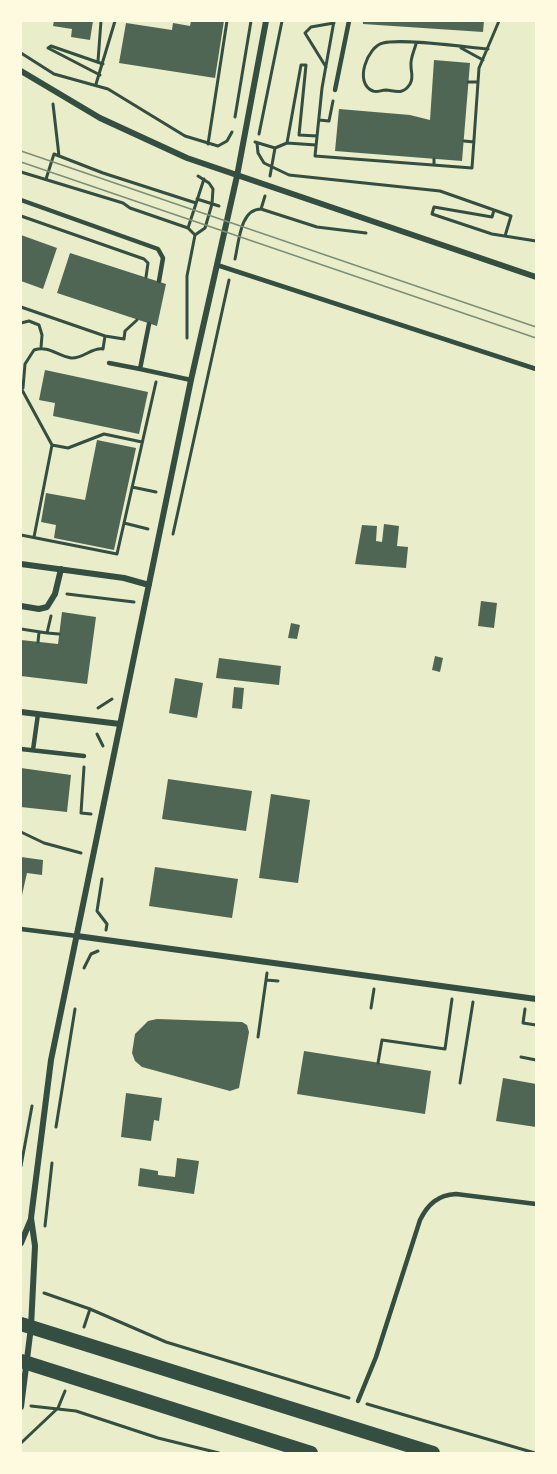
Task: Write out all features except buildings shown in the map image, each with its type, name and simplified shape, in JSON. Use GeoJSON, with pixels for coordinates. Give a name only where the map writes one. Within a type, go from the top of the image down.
{"type":"FeatureCollection","features":[{"type":"Feature","properties":{"kind":"main road"},"geometry":{"type":"LineString","coordinates":[[26,1326],[433,1453]]}},
{"type":"Feature","properties":{"kind":"main road"},"geometry":{"type":"LineString","coordinates":[[25,1363],[286,1449],[311,1453]]}},
{"type":"Feature","properties":{"kind":"street"},"geometry":{"type":"LineString","coordinates":[[21,1243],[31,1218],[50,1070],[191,380],[237,176],[266,21]]}},
{"type":"Feature","properties":{"kind":"street"},"geometry":{"type":"LineString","coordinates":[[21,71],[100,118],[187,158],[536,278]]}},
{"type":"Feature","properties":{"kind":"street"},"geometry":{"type":"LineString","coordinates":[[21,564],[124,578],[149,585]]}},
{"type":"Feature","properties":{"kind":"street"},"geometry":{"type":"LineString","coordinates":[[21,606],[39,609],[47,607],[55,594],[61,569]]}},
{"type":"Feature","properties":{"kind":"street"},"geometry":{"type":"LineString","coordinates":[[21,712],[120,724]]}},
{"type":"Feature","properties":{"kind":"street"},"geometry":{"type":"LineString","coordinates":[[77,936],[536,999]]}},
{"type":"Feature","properties":{"kind":"street"},"geometry":{"type":"LineString","coordinates":[[21,1407],[26,1326],[35,1246],[31,1218]]}},
{"type":"Feature","properties":{"kind":"lane"},"geometry":{"type":"LineString","coordinates":[[335,90],[349,21]]}},
{"type":"Feature","properties":{"kind":"lane"},"geometry":{"type":"LineString","coordinates":[[21,200],[158,249],[163,258],[159,281]]}},
{"type":"Feature","properties":{"kind":"lane"},"geometry":{"type":"LineString","coordinates":[[217,265],[536,369]]}},
{"type":"Feature","properties":{"kind":"lane"},"geometry":{"type":"LineString","coordinates":[[140,369],[149,324]]}},
{"type":"Feature","properties":{"kind":"lane"},"geometry":{"type":"LineString","coordinates":[[110,363],[191,380]]}},
{"type":"Feature","properties":{"kind":"lane"},"geometry":{"type":"LineString","coordinates":[[33,750],[38,714]]}},
{"type":"Feature","properties":{"kind":"lane"},"geometry":{"type":"LineString","coordinates":[[21,749],[84,756]]}},
{"type":"Feature","properties":{"kind":"lane"},"geometry":{"type":"LineString","coordinates":[[21,929],[77,936]]}},
{"type":"Feature","properties":{"kind":"lane"},"geometry":{"type":"LineString","coordinates":[[358,1401],[376,1357],[420,1220],[432,1203],[440,1197],[456,1194],[536,1204]]}},
{"type":"Feature","properties":{"kind":"path"},"geometry":{"type":"LineString","coordinates":[[98,62],[101,21]]}},
{"type":"Feature","properties":{"kind":"path"},"geometry":{"type":"LineString","coordinates":[[96,84],[114,21]]}},
{"type":"Feature","properties":{"kind":"path"},"geometry":{"type":"LineString","coordinates":[[208,144],[227,21]]}},
{"type":"Feature","properties":{"kind":"path"},"geometry":{"type":"LineString","coordinates":[[21,53],[54,74],[96,84],[156,116],[185,136],[208,144],[223,145],[235,124],[251,21]]}},
{"type":"Feature","properties":{"kind":"path"},"geometry":{"type":"LineString","coordinates":[[282,21],[257,142],[259,157],[272,169],[300,177],[440,191],[512,216],[505,236]]}},
{"type":"Feature","properties":{"kind":"path"},"geometry":{"type":"LineString","coordinates":[[326,67],[306,33],[311,27],[331,25],[334,21],[315,156],[472,168],[479,68],[499,21]]}},
{"type":"Feature","properties":{"kind":"path"},"geometry":{"type":"LineString","coordinates":[[416,44],[411,66],[412,79],[407,88],[394,92],[374,91],[368,87],[363,72],[374,47],[388,42],[488,49]]}},
{"type":"Feature","properties":{"kind":"path"},"geometry":{"type":"LineString","coordinates":[[99,75],[48,48],[51,46],[103,64]]}},
{"type":"Feature","properties":{"kind":"path"},"geometry":{"type":"LineString","coordinates":[[459,47],[483,60]]}},
{"type":"Feature","properties":{"kind":"path"},"geometry":{"type":"LineString","coordinates":[[287,143],[301,65],[306,65],[299,135],[317,136]]}},
{"type":"Feature","properties":{"kind":"path"},"geometry":{"type":"LineString","coordinates":[[468,82],[478,82]]}},
{"type":"Feature","properties":{"kind":"path"},"geometry":{"type":"LineString","coordinates":[[319,120],[329,121],[335,90]]}},
{"type":"Feature","properties":{"kind":"path"},"geometry":{"type":"LineString","coordinates":[[53,104],[59,156]]}},
{"type":"Feature","properties":{"kind":"path"},"geometry":{"type":"LineString","coordinates":[[464,141],[474,142]]}},
{"type":"Feature","properties":{"kind":"path"},"geometry":{"type":"LineString","coordinates":[[257,142],[275,148],[287,143],[316,145]]}},
{"type":"Feature","properties":{"kind":"path"},"geometry":{"type":"LineString","coordinates":[[272,169],[275,148]]}},
{"type":"Feature","properties":{"kind":"path"},"geometry":{"type":"LineString","coordinates":[[46,179],[54,154],[103,173],[212,204]]}},
{"type":"Feature","properties":{"kind":"path"},"geometry":{"type":"LineString","coordinates":[[434,165],[435,159]]}},
{"type":"Feature","properties":{"kind":"path"},"geometry":{"type":"LineString","coordinates":[[21,172],[123,203],[130,208],[188,228],[195,235]]}},
{"type":"Feature","properties":{"kind":"path"},"geometry":{"type":"LineString","coordinates":[[187,334],[187,276],[195,235],[205,228],[212,204],[213,189],[204,178],[188,228]]}},
{"type":"Feature","properties":{"kind":"path"},"geometry":{"type":"LineString","coordinates":[[494,210],[492,217],[434,207],[432,214],[505,236],[536,241]]}},
{"type":"Feature","properties":{"kind":"path"},"geometry":{"type":"LineString","coordinates":[[172,542],[246,215],[253,210],[261,209],[320,228],[370,234]]}},
{"type":"Feature","properties":{"kind":"path"},"geometry":{"type":"LineString","coordinates":[[21,216],[144,259],[148,263],[146,277]]}},
{"type":"Feature","properties":{"kind":"path"},"geometry":{"type":"LineString","coordinates":[[21,307],[105,336],[124,339],[125,331],[137,320]]}},
{"type":"Feature","properties":{"kind":"path"},"geometry":{"type":"LineString","coordinates":[[21,323],[29,321],[39,325],[42,335],[41,348]]}},
{"type":"Feature","properties":{"kind":"path"},"geometry":{"type":"LineString","coordinates":[[34,537],[52,445],[22,390],[28,355],[41,348],[63,356],[78,357],[97,348],[103,349],[105,336]]}},
{"type":"Feature","properties":{"kind":"path"},"geometry":{"type":"LineString","coordinates":[[21,535],[117,554],[120,532],[158,373]]}},
{"type":"Feature","properties":{"kind":"path"},"geometry":{"type":"LineString","coordinates":[[144,413],[148,414]]}},
{"type":"Feature","properties":{"kind":"path"},"geometry":{"type":"LineString","coordinates":[[52,445],[68,448],[104,434],[142,442]]}},
{"type":"Feature","properties":{"kind":"path"},"geometry":{"type":"LineString","coordinates":[[132,487],[156,492]]}},
{"type":"Feature","properties":{"kind":"path"},"geometry":{"type":"LineString","coordinates":[[124,523],[148,529]]}},
{"type":"Feature","properties":{"kind":"path"},"geometry":{"type":"LineString","coordinates":[[62,601],[67,594],[134,602]]}},
{"type":"Feature","properties":{"kind":"path"},"geometry":{"type":"LineString","coordinates":[[47,633],[51,616],[56,609]]}},
{"type":"Feature","properties":{"kind":"path"},"geometry":{"type":"LineString","coordinates":[[21,629],[59,634]]}},
{"type":"Feature","properties":{"kind":"path"},"geometry":{"type":"LineString","coordinates":[[38,642],[39,632]]}},
{"type":"Feature","properties":{"kind":"path"},"geometry":{"type":"LineString","coordinates":[[84,756],[81,813],[91,814]]}},
{"type":"Feature","properties":{"kind":"path"},"geometry":{"type":"LineString","coordinates":[[21,832],[44,843],[83,853]]}},
{"type":"Feature","properties":{"kind":"path"},"geometry":{"type":"LineString","coordinates":[[82,972],[91,954],[103,950],[107,924],[97,911],[104,869]]}},
{"type":"Feature","properties":{"kind":"path"},"geometry":{"type":"LineString","coordinates":[[258,1036],[267,973]]}},
{"type":"Feature","properties":{"kind":"path"},"geometry":{"type":"LineString","coordinates":[[266,980],[278,981]]}},
{"type":"Feature","properties":{"kind":"path"},"geometry":{"type":"LineString","coordinates":[[371,1008],[374,988]]}},
{"type":"Feature","properties":{"kind":"path"},"geometry":{"type":"LineString","coordinates":[[378,1062],[382,1040],[445,1049],[452,999]]}},
{"type":"Feature","properties":{"kind":"path"},"geometry":{"type":"LineString","coordinates":[[56,1129],[76,1002]]}},
{"type":"Feature","properties":{"kind":"path"},"geometry":{"type":"LineString","coordinates":[[460,1083],[473,1002]]}},
{"type":"Feature","properties":{"kind":"path"},"geometry":{"type":"LineString","coordinates":[[525,1010],[523,1023],[536,1025]]}},
{"type":"Feature","properties":{"kind":"path"},"geometry":{"type":"LineString","coordinates":[[521,1057],[536,1059]]}},
{"type":"Feature","properties":{"kind":"path"},"geometry":{"type":"LineString","coordinates":[[45,1232],[53,1152]]}},
{"type":"Feature","properties":{"kind":"path"},"geometry":{"type":"LineString","coordinates":[[44,1286],[43,1292],[90,1309],[166,1342],[535,1453]]}},
{"type":"Feature","properties":{"kind":"path"},"geometry":{"type":"LineString","coordinates":[[85,1325],[90,1309]]}},
{"type":"Feature","properties":{"kind":"path"},"geometry":{"type":"LineString","coordinates":[[21,1443],[58,1408],[64,1393]]}},
{"type":"Feature","properties":{"kind":"path"},"geometry":{"type":"LineString","coordinates":[[31,1406],[76,1411],[158,1438],[219,1453]]}},
{"type":"Feature","properties":{"kind":"tram line"},"geometry":{"type":"LineString","coordinates":[[21,151],[536,327]]}},
{"type":"Feature","properties":{"kind":"tram line"},"geometry":{"type":"LineString","coordinates":[[21,162],[536,338]]}}]}
